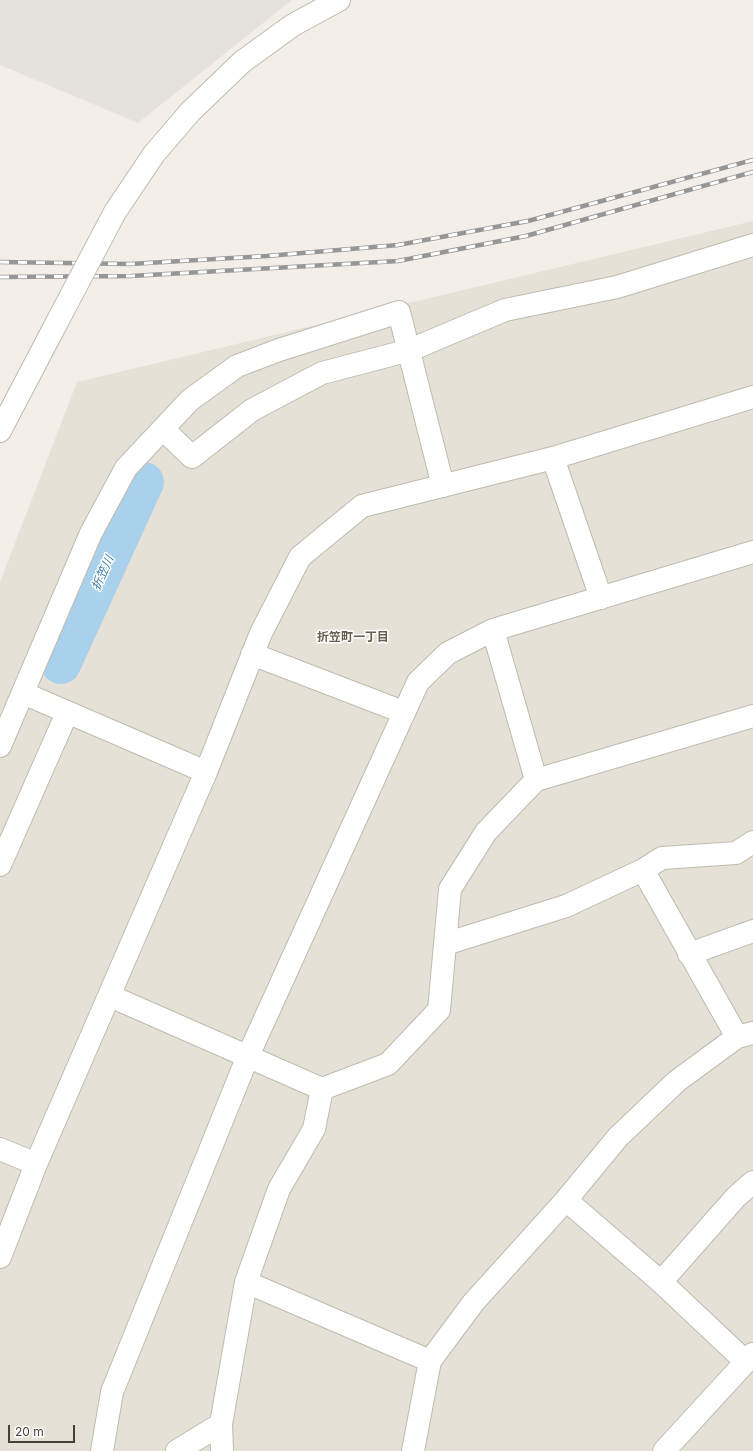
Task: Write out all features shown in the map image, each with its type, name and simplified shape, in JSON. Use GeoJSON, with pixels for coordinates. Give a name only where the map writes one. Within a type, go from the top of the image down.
{"type":"FeatureCollection","features":[{"type":"Feature","properties":{"kind":"street"},"geometry":{"type":"LineString","coordinates":[[0,431],[115,212],[154,154],[190,112],[242,62],[293,26],[339,0]]}},
{"type":"Feature","properties":{"kind":"street"},"geometry":{"type":"LineString","coordinates":[[164,430],[192,457],[252,410],[322,373],[410,350],[506,310],[617,287],[753,245]]}},
{"type":"Feature","properties":{"kind":"street"},"geometry":{"type":"LineString","coordinates":[[0,746],[91,533],[126,468],[164,430],[190,400],[237,366],[279,350],[399,312],[410,350],[443,486]]}},
{"type":"Feature","properties":{"kind":"street"},"geometry":{"type":"LineString","coordinates":[[0,1257],[36,1164],[206,772],[261,633],[300,557],[362,506],[553,458],[753,398]]}},
{"type":"Feature","properties":{"kind":"street"},"geometry":{"type":"LineString","coordinates":[[553,458],[601,598]]}},
{"type":"Feature","properties":{"kind":"street"},"geometry":{"type":"LineString","coordinates":[[102,1451],[112,1392],[248,1056],[403,712],[418,682],[448,653],[493,630],[753,552]]}},
{"type":"Feature","properties":{"kind":"street"},"geometry":{"type":"LineString","coordinates":[[493,630],[536,780]]}},
{"type":"Feature","properties":{"kind":"street"},"geometry":{"type":"LineString","coordinates":[[252,654],[403,712]]}},
{"type":"Feature","properties":{"kind":"street"},"geometry":{"type":"LineString","coordinates":[[23,693],[206,772]]}},
{"type":"Feature","properties":{"kind":"street"},"geometry":{"type":"LineString","coordinates":[[0,865],[67,713]]}},
{"type":"Feature","properties":{"kind":"street"},"geometry":{"type":"LineString","coordinates":[[110,996],[322,1089],[388,1064],[439,1010],[450,889],[486,832],[536,780],[753,716]]}},
{"type":"Feature","properties":{"kind":"street"},"geometry":{"type":"LineString","coordinates":[[445,944],[566,906],[643,870],[662,858],[736,853],[753,842]]}},
{"type":"Feature","properties":{"kind":"street"},"geometry":{"type":"LineString","coordinates":[[413,1451],[430,1361],[473,1303],[566,1200],[618,1137],[677,1080],[745,1035],[689,954],[643,870]]}},
{"type":"Feature","properties":{"kind":"street"},"geometry":{"type":"LineString","coordinates":[[689,954],[753,931]]}},
{"type":"Feature","properties":{"kind":"street"},"geometry":{"type":"LineString","coordinates":[[222,1451],[221,1424],[246,1282],[279,1189],[314,1129],[322,1089]]}},
{"type":"Feature","properties":{"kind":"street"},"geometry":{"type":"LineString","coordinates":[[0,1149],[36,1164]]}},
{"type":"Feature","properties":{"kind":"street"},"geometry":{"type":"LineString","coordinates":[[661,1282],[736,1197],[753,1182]]}},
{"type":"Feature","properties":{"kind":"street"},"geometry":{"type":"LineString","coordinates":[[566,1200],[749,1358],[664,1451]]}},
{"type":"Feature","properties":{"kind":"street"},"geometry":{"type":"LineString","coordinates":[[246,1282],[430,1361]]}},
{"type":"Feature","properties":{"kind":"street"},"geometry":{"type":"LineString","coordinates":[[176,1451],[221,1424]]}},
{"type":"Feature","properties":{"kind":"shaded area"},"geometry":{"type":"Polygon","coordinates":[[[0,0],[292,0],[138,123],[0,65],[0,0]]]}},
{"type":"Feature","properties":{"kind":"shaded area"},"geometry":{"type":"Polygon","coordinates":[[[753,221],[753,1451],[0,1451],[0,582],[77,382],[753,221]]]}},
{"type":"Feature","properties":{"kind":"waterway","name":"折笠川"},"geometry":{"type":"LineString","coordinates":[[61,664],[144,482]]}},
{"type":"Feature","properties":{"kind":"railway"},"geometry":{"type":"LineString","coordinates":[[0,262],[130,264],[267,256],[398,245],[528,221],[753,160]]}},
{"type":"Feature","properties":{"kind":"railway"},"geometry":{"type":"LineString","coordinates":[[0,277],[131,276],[398,261],[526,236],[753,172]]}},
{"type":"Feature","properties":{"kind":"district","name":"折笠町一丁目"},"geometry":{"type":"Point","coordinates":[353,637]}}]}
